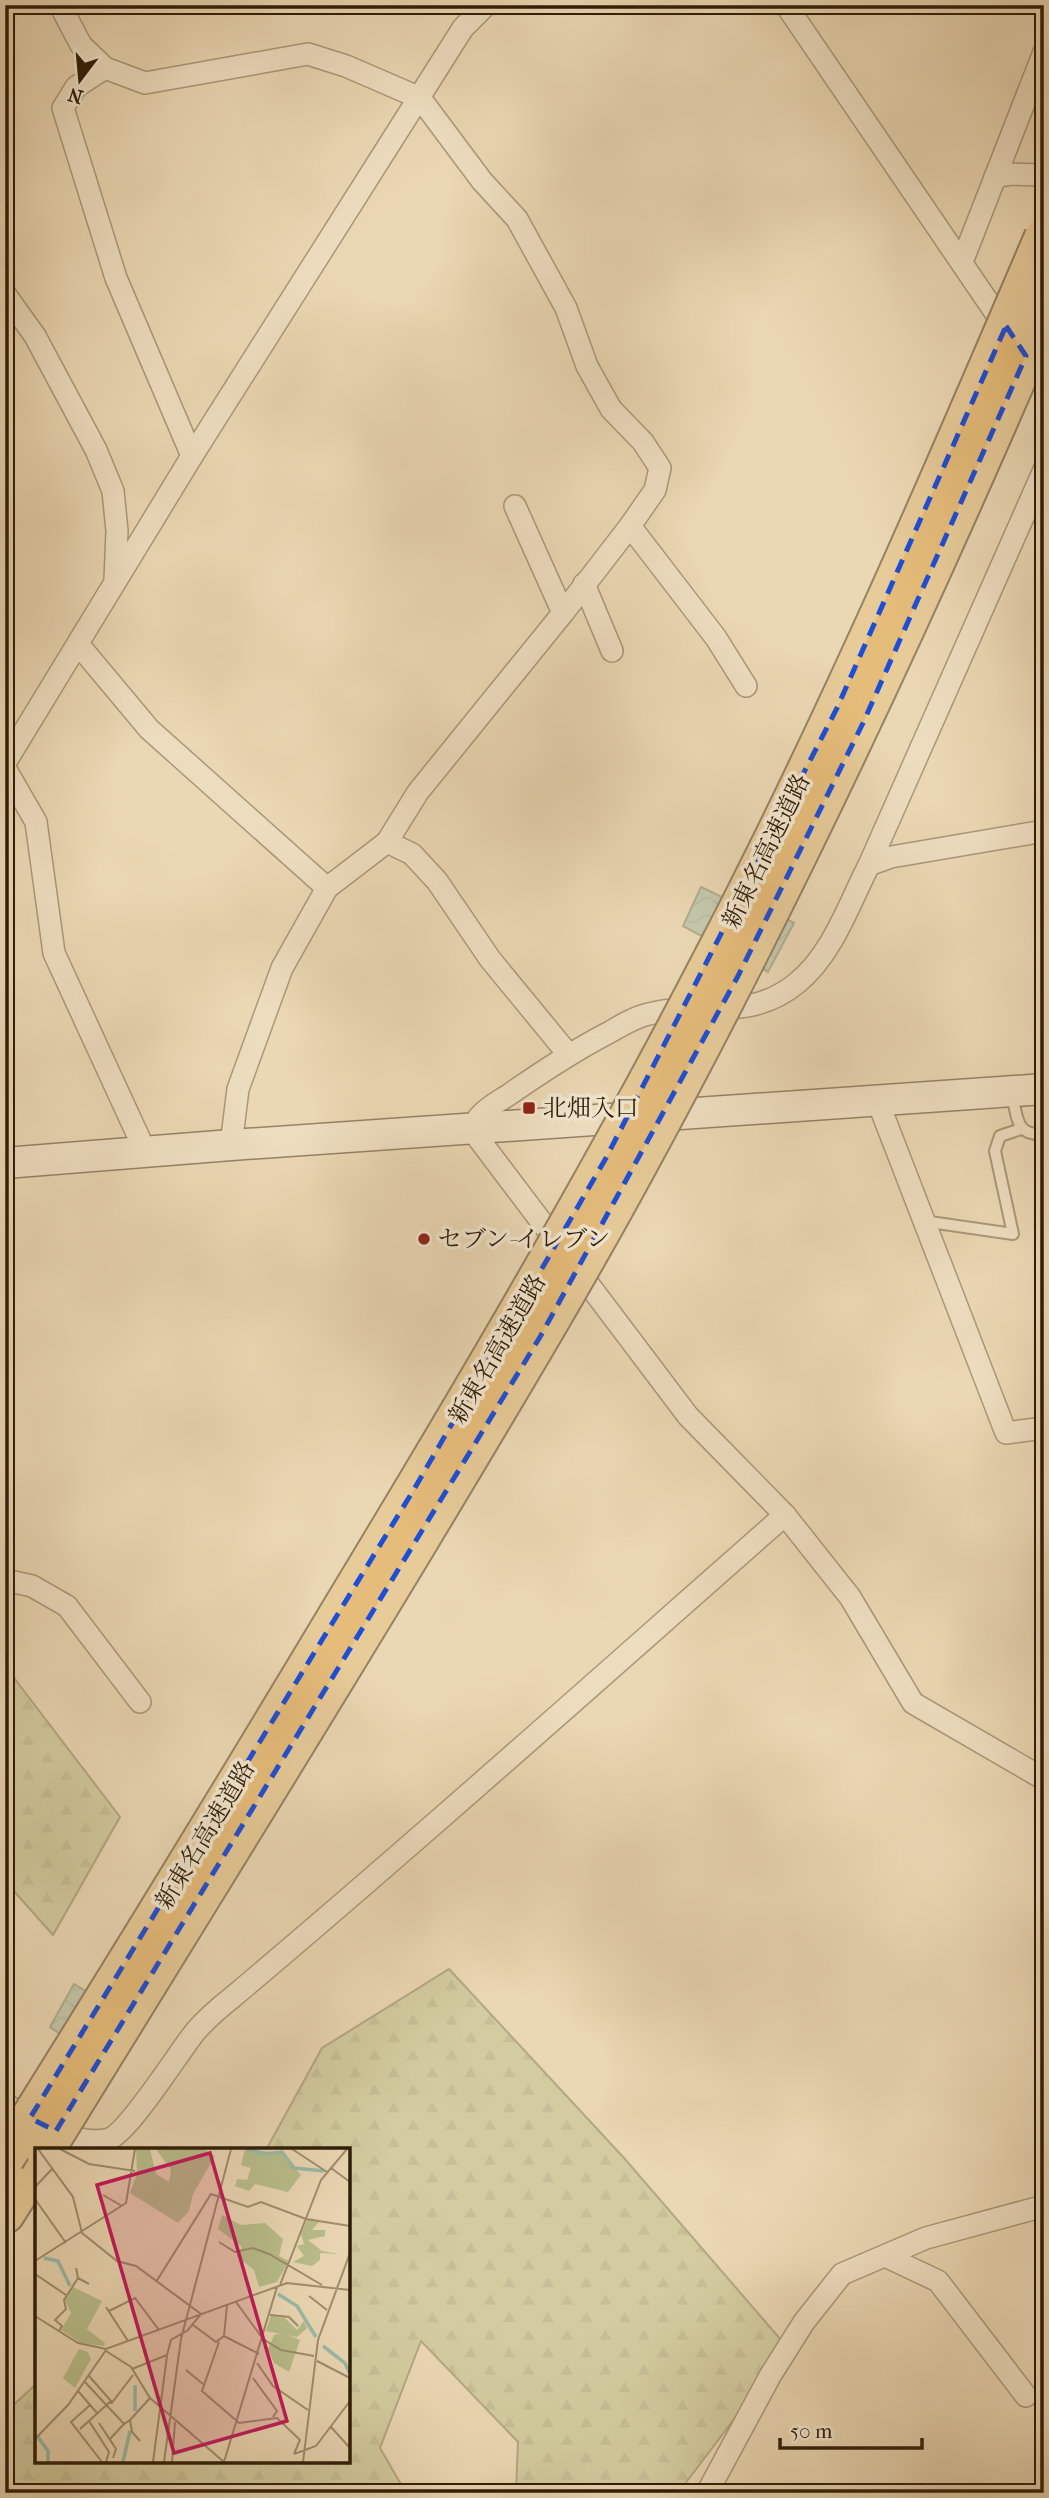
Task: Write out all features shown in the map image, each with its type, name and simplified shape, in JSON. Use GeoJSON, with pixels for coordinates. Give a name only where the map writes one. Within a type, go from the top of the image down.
{"type":"FeatureCollection","features":[{"type":"Feature","properties":{"kind":"highway","name":"新東名高速道路"},"geometry":{"type":"LineString","coordinates":[[5,2158],[123,1969],[513,1323],[711,963],[837,708],[936,490],[1044,237]]}},
{"type":"Feature","properties":{"kind":"highway","name":"新東名高速道路"},"geometry":{"type":"LineString","coordinates":[[46,2148],[376,1612],[540,1337],[635,1170],[738,976],[863,723],[964,502],[1044,315]]}},
{"type":"Feature","properties":{"kind":"highway"},"geometry":{"type":"LineString","coordinates":[[5,2214],[35,2166]]}},
{"type":"Feature","properties":{"kind":"street"},"geometry":{"type":"LineString","coordinates":[[60,5],[81,45],[105,68],[145,83],[308,54],[346,66],[419,98],[482,181],[517,219],[566,308],[587,366],[611,409],[643,442],[660,468],[655,490],[630,526],[418,792],[387,842],[327,888],[282,968],[238,1090],[231,1145]]}},
{"type":"Feature","properties":{"kind":"street"},"geometry":{"type":"LineString","coordinates":[[146,1153],[54,953],[36,822],[5,765],[192,456],[463,28],[486,5]]}},
{"type":"Feature","properties":{"kind":"street"},"geometry":{"type":"LineString","coordinates":[[786,5],[1044,384]]}},
{"type":"Feature","properties":{"kind":"street"},"geometry":{"type":"LineString","coordinates":[[962,262],[1044,52]]}},
{"type":"Feature","properties":{"kind":"street"},"geometry":{"type":"LineString","coordinates":[[105,68],[76,87],[63,108],[116,278],[192,456]]}},
{"type":"Feature","properties":{"kind":"street"},"geometry":{"type":"LineString","coordinates":[[995,177],[1011,174],[1044,175]]}},
{"type":"Feature","properties":{"kind":"street"},"geometry":{"type":"LineString","coordinates":[[5,294],[35,336],[96,450],[113,491],[117,531],[115,581]]}},
{"type":"Feature","properties":{"kind":"street"},"geometry":{"type":"LineString","coordinates":[[472,1130],[481,1114],[568,1054],[647,1014],[667,1010],[731,1009],[756,1005],[777,997],[810,972],[832,937],[869,864],[1044,470]]}},
{"type":"Feature","properties":{"kind":"street"},"geometry":{"type":"LineString","coordinates":[[515,506],[563,613]]}},
{"type":"Feature","properties":{"kind":"street"},"geometry":{"type":"LineString","coordinates":[[630,526],[716,638],[746,686]]}},
{"type":"Feature","properties":{"kind":"street"},"geometry":{"type":"LineString","coordinates":[[584,584],[612,651]]}},
{"type":"Feature","properties":{"kind":"street"},"geometry":{"type":"LineString","coordinates":[[78,644],[149,729],[327,888]]}},
{"type":"Feature","properties":{"kind":"street"},"geometry":{"type":"LineString","coordinates":[[869,864],[891,857],[1044,831]]}},
{"type":"Feature","properties":{"kind":"street"},"geometry":{"type":"LineString","coordinates":[[387,842],[412,854],[437,881],[490,959],[568,1054]]}},
{"type":"Feature","properties":{"kind":"street"},"geometry":{"type":"LineString","coordinates":[[5,1163],[1044,1089]]}},
{"type":"Feature","properties":{"kind":"street"},"geometry":{"type":"LineString","coordinates":[[878,1102],[1006,1433],[1044,1428]]}},
{"type":"Feature","properties":{"kind":"street"},"geometry":{"type":"LineString","coordinates":[[472,1130],[688,1416],[785,1515],[850,1597],[913,1703],[1044,1779]]}},
{"type":"Feature","properties":{"kind":"street"},"geometry":{"type":"LineString","coordinates":[[5,2104],[52,2129],[72,2136],[92,2140],[111,2138],[130,2120],[196,2031],[222,2006],[336,1910],[785,1515]]}},
{"type":"Feature","properties":{"kind":"street"},"geometry":{"type":"LineString","coordinates":[[5,1580],[32,1586],[68,1606],[140,1702]]}},
{"type":"Feature","properties":{"kind":"street"},"geometry":{"type":"LineString","coordinates":[[707,2493],[770,2376],[804,2322],[842,2274],[926,2238],[1044,2206]]}},
{"type":"Feature","properties":{"kind":"street"},"geometry":{"type":"LineString","coordinates":[[885,2256],[938,2281],[1026,2396]]}},
{"type":"Feature","properties":{"kind":"lane"},"geometry":{"type":"LineString","coordinates":[[1011,1091],[1021,1129],[1029,1135],[1044,1134]]}},
{"type":"Feature","properties":{"kind":"lane"},"geometry":{"type":"LineString","coordinates":[[923,1221],[1013,1234],[995,1151],[1000,1136],[1021,1129]]}},
{"type":"Feature","properties":{"kind":"highlighted area"},"geometry":{"type":"Polygon","coordinates":[[[1006,326],[1026,356],[863,723],[738,976],[540,1337],[56,2131],[30,2118],[413,1491],[606,1158],[837,708],[1006,326]]]}},
{"type":"Feature","properties":{"kind":"green space"},"geometry":{"type":"Polygon","coordinates":[[[5,1666],[120,1817],[53,1935],[5,1881],[5,1666]]]}},
{"type":"Feature","properties":{"kind":"green space"},"geometry":{"type":"Polygon","coordinates":[[[449,1969],[624,2158],[788,2348],[678,2493],[516,2493],[518,2442],[421,2341],[380,2448],[406,2493],[5,2493],[5,2413],[35,2385],[35,2463],[350,2463],[350,2148],[267,2148],[322,2048],[449,1969]]]}},
{"type":"Feature","properties":{"kind":"water"},"geometry":{"type":"Polygon","coordinates":[[[701,887],[730,901],[736,891],[794,923],[768,972],[683,926],[701,887]]]}},
{"type":"Feature","properties":{"kind":"water"},"geometry":{"type":"Polygon","coordinates":[[[74,1984],[141,2025],[83,2050],[50,2027],[74,1984]]]}},
{"type":"Feature","properties":{"kind":"place","name":"北畑入口"},"geometry":{"type":"Point","coordinates":[529,1108]}},
{"type":"Feature","properties":{"kind":"place","name":"セブン-イレブン"},"geometry":{"type":"Point","coordinates":[424,1239]}}]}
